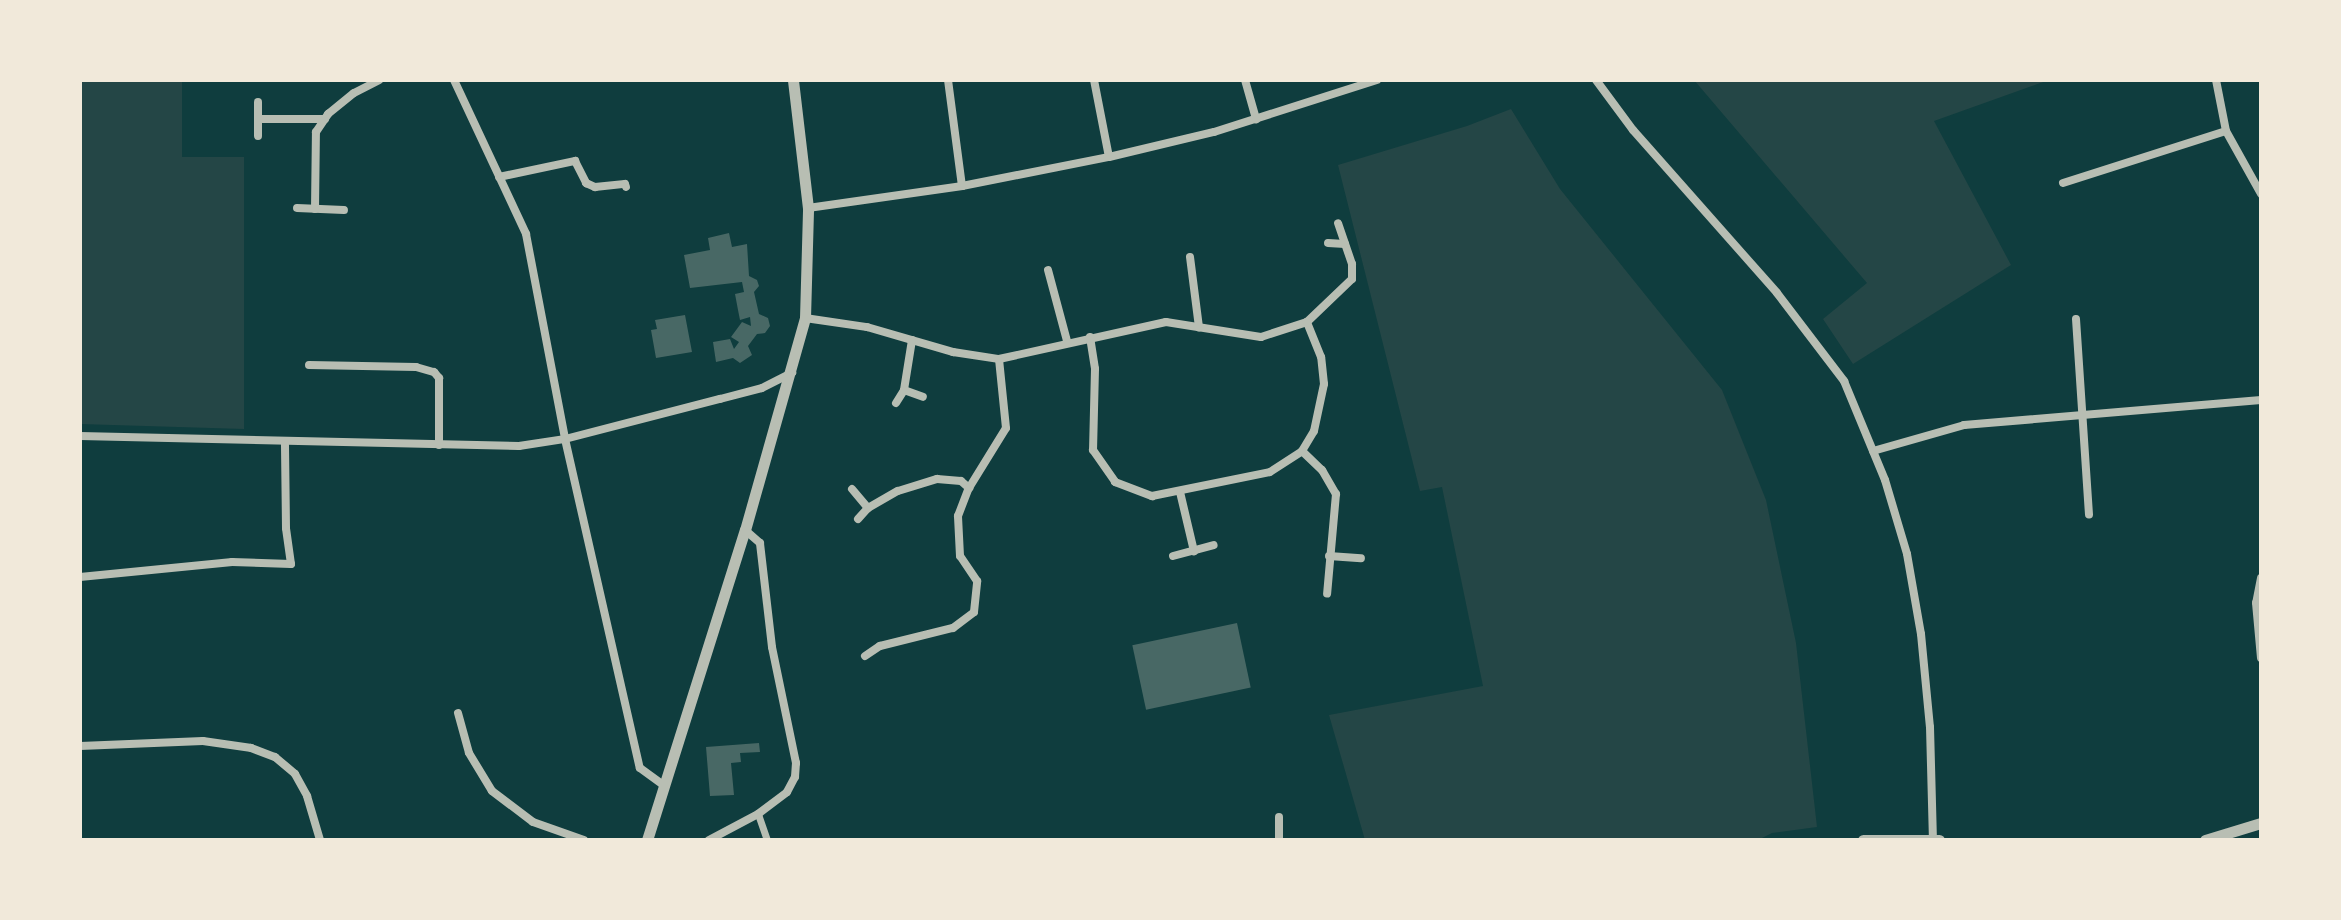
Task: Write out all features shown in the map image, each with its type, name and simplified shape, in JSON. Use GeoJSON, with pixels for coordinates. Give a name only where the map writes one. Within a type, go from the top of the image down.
{"type":"FeatureCollection","features":[{"type":"Feature","properties":{"kind":"street"},"geometry":{"type":"LineString","coordinates":[[315,209],[316,132],[325,119],[354,93],[379,80]]}},
{"type":"Feature","properties":{"kind":"street"},"geometry":{"type":"LineString","coordinates":[[454,80],[526,234],[565,439],[640,768],[665,786]]}},
{"type":"Feature","properties":{"kind":"street"},"geometry":{"type":"LineString","coordinates":[[647,840],[745,530],[792,373],[805,318],[808,208],[793,80]]}},
{"type":"Feature","properties":{"kind":"street"},"geometry":{"type":"LineString","coordinates":[[948,80],[962,186]]}},
{"type":"Feature","properties":{"kind":"street"},"geometry":{"type":"LineString","coordinates":[[1094,80],[1109,157]]}},
{"type":"Feature","properties":{"kind":"street"},"geometry":{"type":"LineString","coordinates":[[1245,80],[1256,119]]}},
{"type":"Feature","properties":{"kind":"street"},"geometry":{"type":"LineString","coordinates":[[808,208],[962,186],[1109,157],[1256,119],[1377,80]]}},
{"type":"Feature","properties":{"kind":"street"},"geometry":{"type":"LineString","coordinates":[[1596,80],[1633,130],[1777,293],[1844,381],[1873,451],[1907,554],[1921,634],[1930,727],[1935,840],[1863,840]]}},
{"type":"Feature","properties":{"kind":"street"},"geometry":{"type":"LineString","coordinates":[[2216,80],[2226,131],[2261,194]]}},
{"type":"Feature","properties":{"kind":"street"},"geometry":{"type":"LineString","coordinates":[[258,102],[258,136]]}},
{"type":"Feature","properties":{"kind":"street"},"geometry":{"type":"LineString","coordinates":[[258,119],[325,119]]}},
{"type":"Feature","properties":{"kind":"street"},"geometry":{"type":"LineString","coordinates":[[2063,183],[2226,131]]}},
{"type":"Feature","properties":{"kind":"street"},"geometry":{"type":"LineString","coordinates":[[499,177],[575,161],[586,183],[595,187],[625,184],[626,187]]}},
{"type":"Feature","properties":{"kind":"street"},"geometry":{"type":"LineString","coordinates":[[297,208],[344,210]]}},
{"type":"Feature","properties":{"kind":"street"},"geometry":{"type":"LineString","coordinates":[[805,318],[867,327],[953,352],[999,359],[1067,341],[1166,322],[1261,337],[1307,322],[1352,279],[1338,223]]}},
{"type":"Feature","properties":{"kind":"street"},"geometry":{"type":"LineString","coordinates":[[1328,243],[1345,244]]}},
{"type":"Feature","properties":{"kind":"street"},"geometry":{"type":"LineString","coordinates":[[1190,257],[1199,327]]}},
{"type":"Feature","properties":{"kind":"street"},"geometry":{"type":"LineString","coordinates":[[1048,270],[1067,341]]}},
{"type":"Feature","properties":{"kind":"street"},"geometry":{"type":"LineString","coordinates":[[2076,319],[2089,515]]}},
{"type":"Feature","properties":{"kind":"street"},"geometry":{"type":"LineString","coordinates":[[1090,337],[1095,369],[1093,450],[1101,466],[1115,482],[1152,496],[1270,472],[1302,451],[1314,431],[1324,384],[1321,357],[1307,322]]}},
{"type":"Feature","properties":{"kind":"street"},"geometry":{"type":"LineString","coordinates":[[896,403],[904,390],[912,340]]}},
{"type":"Feature","properties":{"kind":"street"},"geometry":{"type":"LineString","coordinates":[[865,656],[880,646],[953,628],[974,612],[977,581],[960,556],[958,516],[969,488],[1006,428],[999,359]]}},
{"type":"Feature","properties":{"kind":"street"},"geometry":{"type":"LineString","coordinates":[[309,365],[416,367],[434,372],[439,378],[439,445]]}},
{"type":"Feature","properties":{"kind":"street"},"geometry":{"type":"LineString","coordinates":[[80,436],[519,446],[565,439],[762,388],[792,373]]}},
{"type":"Feature","properties":{"kind":"street"},"geometry":{"type":"LineString","coordinates":[[904,390],[923,397]]}},
{"type":"Feature","properties":{"kind":"street"},"geometry":{"type":"LineString","coordinates":[[1873,451],[1964,425],[2261,400]]}},
{"type":"Feature","properties":{"kind":"street"},"geometry":{"type":"LineString","coordinates":[[80,577],[232,562],[291,564],[286,528],[285,441]]}},
{"type":"Feature","properties":{"kind":"street"},"geometry":{"type":"LineString","coordinates":[[1302,451],[1322,470],[1336,494],[1327,594]]}},
{"type":"Feature","properties":{"kind":"street"},"geometry":{"type":"LineString","coordinates":[[858,519],[868,508],[898,491],[937,479],[961,481],[969,488]]}},
{"type":"Feature","properties":{"kind":"street"},"geometry":{"type":"LineString","coordinates":[[852,489],[868,508]]}},
{"type":"Feature","properties":{"kind":"street"},"geometry":{"type":"LineString","coordinates":[[1180,492],[1194,551]]}},
{"type":"Feature","properties":{"kind":"street"},"geometry":{"type":"LineString","coordinates":[[709,840],[758,814],[787,792],[795,777],[796,763],[772,647],[760,543],[745,530]]}},
{"type":"Feature","properties":{"kind":"street"},"geometry":{"type":"LineString","coordinates":[[1173,556],[1214,545]]}},
{"type":"Feature","properties":{"kind":"street"},"geometry":{"type":"LineString","coordinates":[[1329,556],[1361,558]]}},
{"type":"Feature","properties":{"kind":"street"},"geometry":{"type":"LineString","coordinates":[[2261,578],[2256,603],[2261,658]]}},
{"type":"Feature","properties":{"kind":"street"},"geometry":{"type":"LineString","coordinates":[[458,713],[469,753],[492,791],[533,822],[584,840]]}},
{"type":"Feature","properties":{"kind":"street"},"geometry":{"type":"LineString","coordinates":[[80,746],[203,741],[251,748],[275,757],[295,774],[307,796],[320,840]]}},
{"type":"Feature","properties":{"kind":"street"},"geometry":{"type":"LineString","coordinates":[[758,814],[767,840]]}},
{"type":"Feature","properties":{"kind":"street"},"geometry":{"type":"LineString","coordinates":[[1279,817],[1279,840]]}},
{"type":"Feature","properties":{"kind":"street"},"geometry":{"type":"LineString","coordinates":[[2205,840],[2261,823]]}},
{"type":"Feature","properties":{"kind":"shaded area"},"geometry":{"type":"Polygon","coordinates":[[[80,80],[182,80],[182,157],[244,157],[244,429],[80,424],[80,80]]]}},
{"type":"Feature","properties":{"kind":"shaded area"},"geometry":{"type":"Polygon","coordinates":[[[1694,80],[2049,80],[1934,121],[2011,265],[1853,364],[1823,319],[1867,283],[1694,80]]]}},
{"type":"Feature","properties":{"kind":"shaded area"},"geometry":{"type":"Polygon","coordinates":[[[1511,109],[1560,189],[1722,390],[1766,500],[1796,643],[1817,827],[1772,833],[1758,840],[1365,840],[1329,715],[1483,686],[1442,487],[1420,491],[1338,165],[1467,126],[1511,109]]]}},
{"type":"Feature","properties":{"kind":"building"},"geometry":{"type":"Polygon","coordinates":[[[729,233],[732,247],[747,244],[749,276],[757,280],[759,286],[754,292],[759,314],[768,318],[770,326],[765,333],[757,334],[748,346],[752,355],[740,363],[733,358],[716,362],[713,342],[730,339],[734,349],[739,342],[731,337],[742,322],[751,326],[750,317],[740,320],[735,294],[744,292],[742,282],[690,288],[684,255],[710,250],[708,238],[729,233]]]}},
{"type":"Feature","properties":{"kind":"building"},"geometry":{"type":"Polygon","coordinates":[[[685,315],[692,352],[656,358],[651,330],[657,329],[655,320],[685,315]]]}},
{"type":"Feature","properties":{"kind":"building"},"geometry":{"type":"Polygon","coordinates":[[[1237,623],[1251,688],[1146,710],[1132,645],[1237,623]]]}},
{"type":"Feature","properties":{"kind":"building"},"geometry":{"type":"Polygon","coordinates":[[[759,743],[760,752],[740,753],[741,762],[731,763],[734,795],[710,796],[706,747],[759,743]]]}}]}
